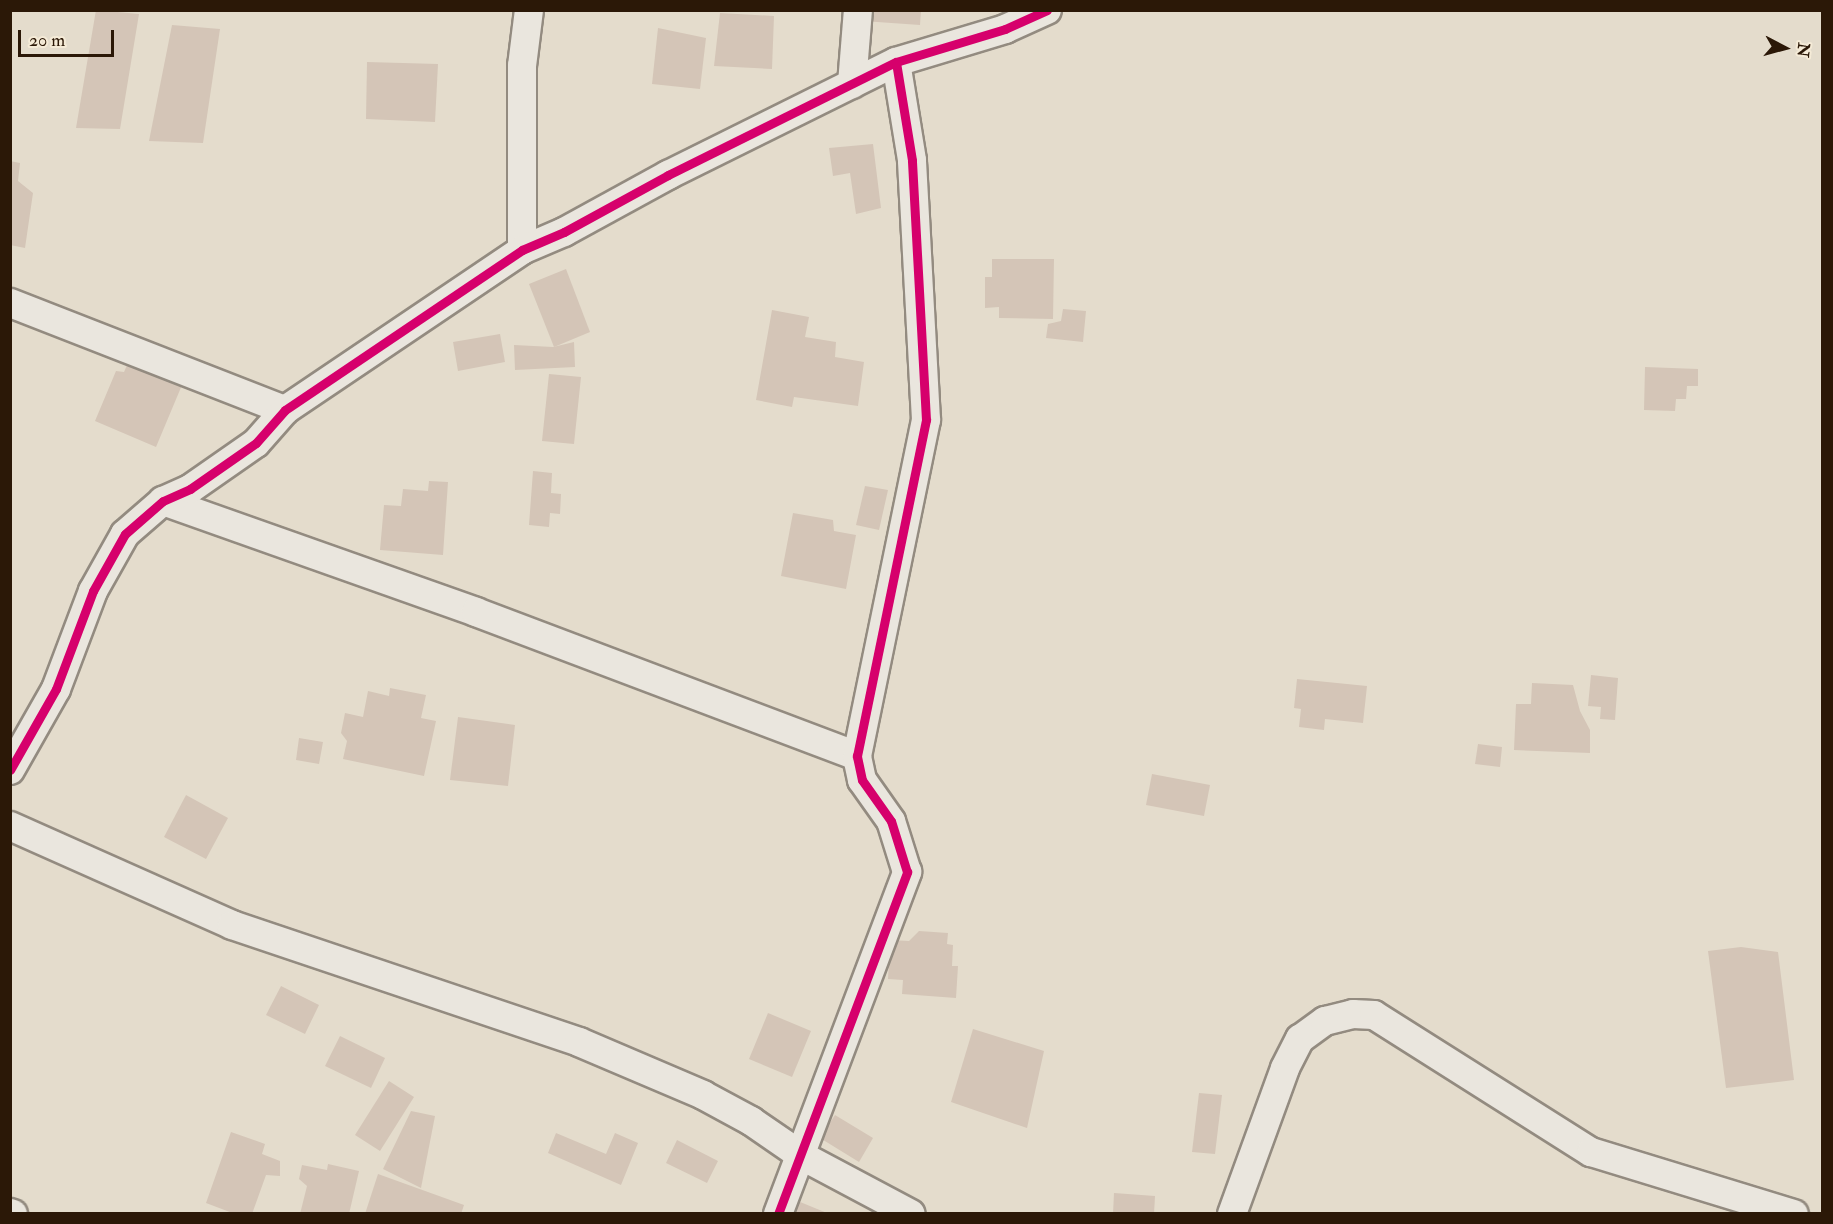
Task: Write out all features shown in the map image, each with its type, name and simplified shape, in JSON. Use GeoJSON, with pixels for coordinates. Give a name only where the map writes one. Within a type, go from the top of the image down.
{"type":"FeatureCollection","features":[{"type":"Feature","properties":{"kind":"street"},"geometry":{"type":"LineString","coordinates":[[522,250],[522,66],[529,10]]}},
{"type":"Feature","properties":{"kind":"street"},"geometry":{"type":"LineString","coordinates":[[852,84],[858,10]]}},
{"type":"Feature","properties":{"kind":"street"},"geometry":{"type":"LineString","coordinates":[[10,770],[56,689],[93,591],[125,534],[163,501],[190,489],[256,443],[285,410],[522,250],[564,232],[668,175],[896,62],[1005,29],[1047,10]]}},
{"type":"Feature","properties":{"kind":"street"},"geometry":{"type":"LineString","coordinates":[[778,1214],[802,1156],[907,872],[891,821],[862,780],[857,756],[926,420],[912,160],[896,62]]}},
{"type":"Feature","properties":{"kind":"street"},"geometry":{"type":"LineString","coordinates":[[10,303],[285,410]]}},
{"type":"Feature","properties":{"kind":"street"},"geometry":{"type":"LineString","coordinates":[[163,501],[476,612],[857,756]]}},
{"type":"Feature","properties":{"kind":"street"},"geometry":{"type":"LineString","coordinates":[[10,826],[232,925],[579,1042],[703,1095],[751,1121],[802,1156],[911,1214]]}},
{"type":"Feature","properties":{"kind":"street"},"geometry":{"type":"LineString","coordinates":[[1232,1214],[1285,1068],[1300,1039],[1325,1021],[1353,1014],[1374,1015],[1591,1152],[1794,1214]]}},
{"type":"Feature","properties":{"kind":"building"},"geometry":{"type":"Polygon","coordinates":[[[96,10],[139,14],[120,129],[76,128],[96,10]]]}},
{"type":"Feature","properties":{"kind":"building"},"geometry":{"type":"Polygon","coordinates":[[[863,10],[921,10],[920,25],[863,21],[863,10]]]}},
{"type":"Feature","properties":{"kind":"building"},"geometry":{"type":"Polygon","coordinates":[[[720,13],[774,16],[772,69],[714,66],[720,13]]]}},
{"type":"Feature","properties":{"kind":"building"},"geometry":{"type":"Polygon","coordinates":[[[172,25],[220,29],[203,143],[149,141],[172,25]]]}},
{"type":"Feature","properties":{"kind":"building"},"geometry":{"type":"Polygon","coordinates":[[[658,28],[706,38],[700,89],[652,84],[658,28]]]}},
{"type":"Feature","properties":{"kind":"building"},"geometry":{"type":"Polygon","coordinates":[[[367,62],[438,64],[435,122],[366,119],[367,62]]]}},
{"type":"Feature","properties":{"kind":"building"},"geometry":{"type":"Polygon","coordinates":[[[873,144],[881,208],[856,214],[850,173],[833,176],[829,148],[873,144]]]}},
{"type":"Feature","properties":{"kind":"building"},"geometry":{"type":"Polygon","coordinates":[[[10,161],[20,163],[18,181],[33,193],[25,248],[10,245],[10,161]]]}},
{"type":"Feature","properties":{"kind":"building"},"geometry":{"type":"Polygon","coordinates":[[[992,259],[1054,259],[1053,319],[999,318],[999,307],[985,308],[985,277],[992,277],[992,259]]]}},
{"type":"Feature","properties":{"kind":"building"},"geometry":{"type":"Polygon","coordinates":[[[566,269],[590,332],[554,347],[529,284],[566,269]]]}},
{"type":"Feature","properties":{"kind":"building"},"geometry":{"type":"Polygon","coordinates":[[[1063,309],[1086,311],[1083,342],[1046,338],[1048,324],[1061,321],[1063,309]]]}},
{"type":"Feature","properties":{"kind":"building"},"geometry":{"type":"Polygon","coordinates":[[[772,310],[809,317],[805,337],[836,342],[835,357],[864,362],[858,406],[794,397],[792,407],[756,400],[772,310]]]}},
{"type":"Feature","properties":{"kind":"building"},"geometry":{"type":"Polygon","coordinates":[[[500,334],[505,362],[458,371],[453,342],[500,334]]]}},
{"type":"Feature","properties":{"kind":"building"},"geometry":{"type":"Polygon","coordinates":[[[574,342],[575,367],[515,370],[514,345],[553,347],[574,342]]]}},
{"type":"Feature","properties":{"kind":"building"},"geometry":{"type":"Polygon","coordinates":[[[128,363],[182,385],[156,447],[95,421],[116,371],[124,372],[128,363]]]}},
{"type":"Feature","properties":{"kind":"building"},"geometry":{"type":"Polygon","coordinates":[[[1645,367],[1698,369],[1698,386],[1687,386],[1686,399],[1676,399],[1675,411],[1644,410],[1645,367]]]}},
{"type":"Feature","properties":{"kind":"building"},"geometry":{"type":"Polygon","coordinates":[[[549,374],[581,377],[574,444],[542,441],[549,374]]]}},
{"type":"Feature","properties":{"kind":"building"},"geometry":{"type":"Polygon","coordinates":[[[533,471],[552,473],[551,493],[561,494],[560,514],[550,513],[549,527],[529,525],[533,471]]]}},
{"type":"Feature","properties":{"kind":"building"},"geometry":{"type":"Polygon","coordinates":[[[429,481],[448,482],[443,555],[380,550],[384,505],[401,506],[403,489],[428,491],[429,481]]]}},
{"type":"Feature","properties":{"kind":"building"},"geometry":{"type":"Polygon","coordinates":[[[865,486],[888,490],[879,530],[856,525],[865,486]]]}},
{"type":"Feature","properties":{"kind":"building"},"geometry":{"type":"Polygon","coordinates":[[[793,513],[833,520],[834,531],[856,535],[846,589],[781,576],[793,513]]]}},
{"type":"Feature","properties":{"kind":"building"},"geometry":{"type":"Polygon","coordinates":[[[1591,675],[1618,678],[1615,720],[1600,719],[1601,707],[1588,706],[1591,675]]]}},
{"type":"Feature","properties":{"kind":"building"},"geometry":{"type":"Polygon","coordinates":[[[1297,679],[1367,686],[1363,723],[1325,719],[1324,730],[1299,727],[1301,709],[1294,708],[1297,679]]]}},
{"type":"Feature","properties":{"kind":"building"},"geometry":{"type":"Polygon","coordinates":[[[1532,683],[1573,685],[1580,711],[1590,730],[1590,753],[1514,750],[1516,704],[1531,704],[1532,683]]]}},
{"type":"Feature","properties":{"kind":"building"},"geometry":{"type":"Polygon","coordinates":[[[390,688],[426,695],[421,718],[436,721],[424,776],[343,759],[347,741],[341,733],[345,713],[363,717],[368,691],[389,696],[390,688]]]}},
{"type":"Feature","properties":{"kind":"building"},"geometry":{"type":"Polygon","coordinates":[[[458,717],[515,725],[508,786],[450,780],[458,717]]]}},
{"type":"Feature","properties":{"kind":"building"},"geometry":{"type":"Polygon","coordinates":[[[299,738],[323,742],[319,764],[296,760],[299,738]]]}},
{"type":"Feature","properties":{"kind":"building"},"geometry":{"type":"Polygon","coordinates":[[[1478,744],[1502,747],[1500,767],[1475,764],[1478,744]]]}},
{"type":"Feature","properties":{"kind":"building"},"geometry":{"type":"Polygon","coordinates":[[[1152,774],[1210,785],[1204,816],[1146,805],[1152,774]]]}},
{"type":"Feature","properties":{"kind":"building"},"geometry":{"type":"Polygon","coordinates":[[[186,795],[228,818],[206,859],[164,837],[186,795]]]}},
{"type":"Feature","properties":{"kind":"building"},"geometry":{"type":"Polygon","coordinates":[[[919,931],[948,933],[947,944],[953,945],[952,966],[958,966],[956,998],[902,994],[903,980],[888,979],[890,940],[909,941],[919,931]]]}},
{"type":"Feature","properties":{"kind":"building"},"geometry":{"type":"Polygon","coordinates":[[[1741,947],[1778,952],[1794,1080],[1726,1088],[1708,951],[1741,947]]]}},
{"type":"Feature","properties":{"kind":"building"},"geometry":{"type":"Polygon","coordinates":[[[281,986],[319,1005],[305,1034],[266,1015],[281,986]]]}},
{"type":"Feature","properties":{"kind":"building"},"geometry":{"type":"Polygon","coordinates":[[[768,1013],[811,1031],[792,1077],[749,1059],[768,1013]]]}},
{"type":"Feature","properties":{"kind":"building"},"geometry":{"type":"Polygon","coordinates":[[[973,1029],[1044,1051],[1027,1128],[951,1102],[973,1029]]]}},
{"type":"Feature","properties":{"kind":"building"},"geometry":{"type":"Polygon","coordinates":[[[340,1036],[385,1058],[371,1088],[325,1066],[340,1036]]]}},
{"type":"Feature","properties":{"kind":"building"},"geometry":{"type":"Polygon","coordinates":[[[389,1081],[414,1097],[380,1151],[355,1135],[389,1081]]]}},
{"type":"Feature","properties":{"kind":"building"},"geometry":{"type":"Polygon","coordinates":[[[1199,1093],[1222,1095],[1215,1154],[1192,1152],[1199,1093]]]}},
{"type":"Feature","properties":{"kind":"building"},"geometry":{"type":"Polygon","coordinates":[[[411,1111],[435,1116],[421,1188],[383,1169],[411,1111]]]}},
{"type":"Feature","properties":{"kind":"building"},"geometry":{"type":"Polygon","coordinates":[[[835,1115],[873,1138],[859,1162],[820,1138],[835,1115]]]}},
{"type":"Feature","properties":{"kind":"building"},"geometry":{"type":"Polygon","coordinates":[[[231,1132],[265,1144],[262,1154],[280,1161],[280,1176],[266,1175],[252,1214],[235,1214],[206,1203],[231,1132]]]}},
{"type":"Feature","properties":{"kind":"building"},"geometry":{"type":"Polygon","coordinates":[[[556,1133],[606,1154],[615,1133],[638,1143],[621,1185],[548,1153],[556,1133]]]}},
{"type":"Feature","properties":{"kind":"building"},"geometry":{"type":"Polygon","coordinates":[[[677,1140],[718,1161],[707,1183],[666,1163],[677,1140]]]}},
{"type":"Feature","properties":{"kind":"building"},"geometry":{"type":"Polygon","coordinates":[[[328,1164],[359,1171],[349,1214],[300,1214],[307,1186],[299,1179],[302,1165],[327,1170],[328,1164]]]}},
{"type":"Feature","properties":{"kind":"building"},"geometry":{"type":"Polygon","coordinates":[[[378,1174],[464,1205],[461,1214],[365,1214],[378,1174]]]}},
{"type":"Feature","properties":{"kind":"building"},"geometry":{"type":"Polygon","coordinates":[[[1114,1193],[1155,1196],[1154,1214],[1113,1214],[1114,1193]]]}},
{"type":"Feature","properties":{"kind":"building"},"geometry":{"type":"Polygon","coordinates":[[[783,1195],[827,1213],[827,1214],[783,1214],[783,1195]]]}},
{"type":"Feature","properties":{"kind":"cycle path"},"geometry":{"type":"LineString","coordinates":[[10,770],[56,689],[93,591],[125,534],[163,501],[190,489],[256,443],[285,410],[522,250],[564,232],[668,175],[896,62],[1005,29],[1047,10]]}},
{"type":"Feature","properties":{"kind":"cycle path"},"geometry":{"type":"LineString","coordinates":[[778,1214],[907,872],[891,821],[862,780],[857,756],[926,420],[912,160],[896,62]]}}]}
